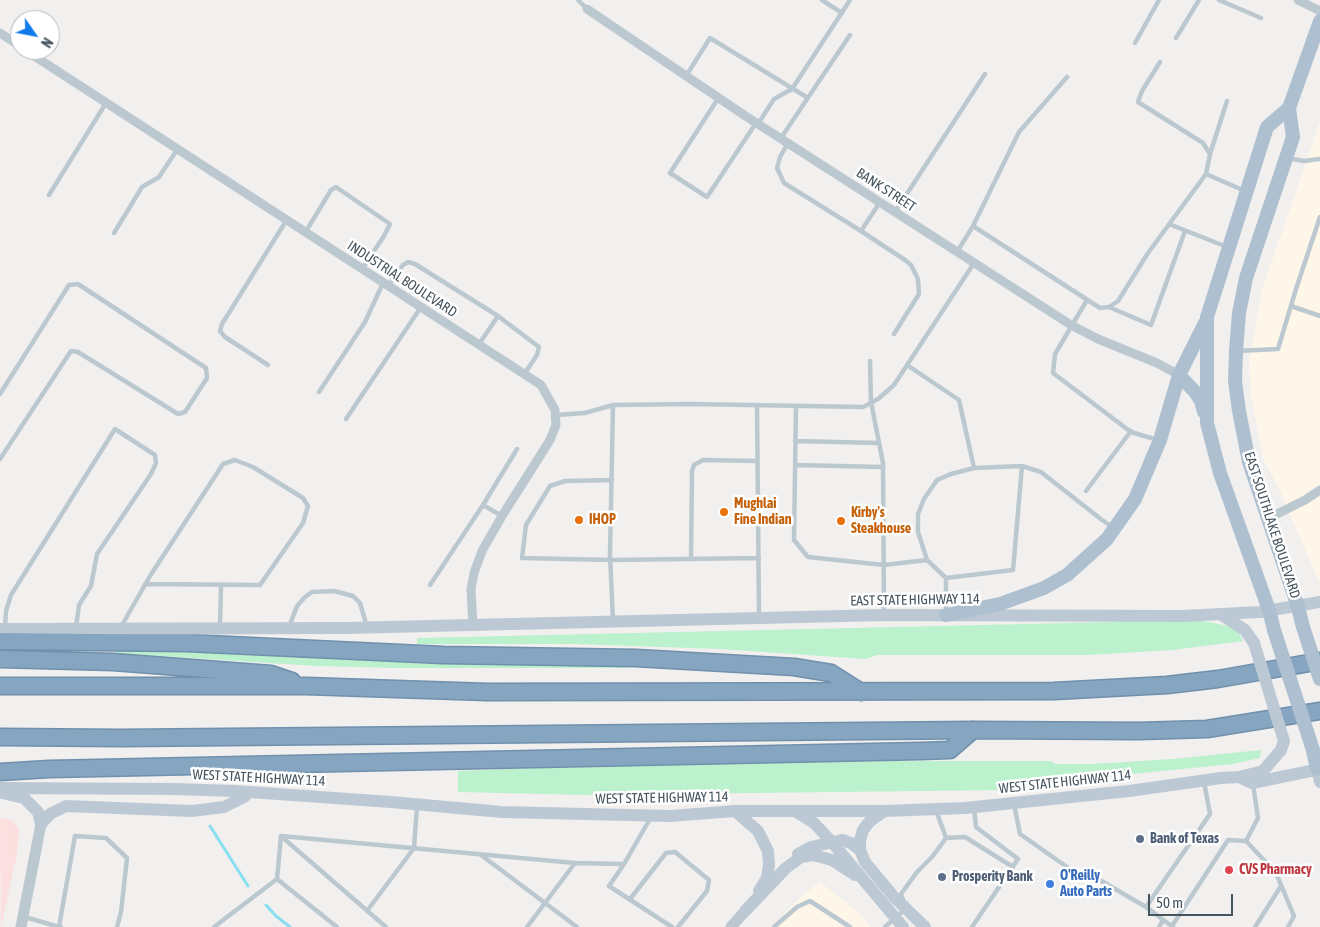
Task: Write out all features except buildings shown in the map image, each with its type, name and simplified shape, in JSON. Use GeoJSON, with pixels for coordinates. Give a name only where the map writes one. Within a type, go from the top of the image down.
{"type":"FeatureCollection","features":[{"type":"Feature","properties":{"kind":"highway"},"geometry":{"type":"LineString","coordinates":[[2,633],[442,655],[636,658],[794,667],[831,673],[861,692]]}},
{"type":"Feature","properties":{"kind":"highway"},"geometry":{"type":"LineString","coordinates":[[0,659],[113,662],[271,674],[306,686]]}},
{"type":"Feature","properties":{"kind":"highway"},"geometry":{"type":"LineString","coordinates":[[0,686],[306,686],[487,692],[1105,690],[1218,679],[1320,661]]}},
{"type":"Feature","properties":{"kind":"highway"},"geometry":{"type":"LineString","coordinates":[[0,737],[121,738],[973,730],[1174,731],[1320,711]]}},
{"type":"Feature","properties":{"kind":"highway"},"geometry":{"type":"LineString","coordinates":[[0,772],[69,768],[931,751],[950,750],[973,730]]}},
{"type":"Feature","properties":{"kind":"main road","name":"EAST SOUTHLAKE BOULEVARD"},"geometry":{"type":"LineString","coordinates":[[1320,22],[1289,108],[1293,137],[1246,278],[1239,313],[1235,381],[1249,462],[1269,518],[1320,679]]}},
{"type":"Feature","properties":{"kind":"main road"},"geometry":{"type":"LineString","coordinates":[[946,614],[1000,604],[1044,588],[1067,575],[1107,539],[1135,499],[1160,440],[1180,376],[1207,317],[1266,127],[1289,108]]}},
{"type":"Feature","properties":{"kind":"main road"},"geometry":{"type":"LineString","coordinates":[[1207,317],[1207,423]]}},
{"type":"Feature","properties":{"kind":"main road"},"geometry":{"type":"LineString","coordinates":[[1180,376],[1201,401],[1220,473],[1269,610],[1319,773],[1252,782],[1239,776]]}},
{"type":"Feature","properties":{"kind":"main road","name":"EAST STATE HIGHWAY 114"},"geometry":{"type":"LineString","coordinates":[[473,626],[759,617],[946,614],[1220,614],[1298,607],[1320,602]]}},
{"type":"Feature","properties":{"kind":"main road","name":"WEST STATE HIGHWAY 114"},"geometry":{"type":"LineString","coordinates":[[0,788],[175,789],[249,792],[502,812],[670,816],[735,811],[884,811],[974,807],[1129,791],[1204,781],[1263,771],[1281,750],[1284,741],[1254,643],[1246,630],[1220,614]]}},
{"type":"Feature","properties":{"kind":"main road"},"geometry":{"type":"LineString","coordinates":[[2,633],[76,628],[288,629],[473,626]]}},
{"type":"Feature","properties":{"kind":"main road"},"geometry":{"type":"LineString","coordinates":[[41,824],[50,814],[66,806],[192,811],[224,807],[244,797],[249,792]]}},
{"type":"Feature","properties":{"kind":"main road"},"geometry":{"type":"LineString","coordinates":[[0,793],[24,798],[38,812],[41,824]]}},
{"type":"Feature","properties":{"kind":"main road"},"geometry":{"type":"LineString","coordinates":[[735,811],[758,831],[768,851],[769,865],[767,878],[746,910]]}},
{"type":"Feature","properties":{"kind":"main road"},"geometry":{"type":"LineString","coordinates":[[795,811],[814,823],[831,841],[899,923]]}},
{"type":"Feature","properties":{"kind":"main road"},"geometry":{"type":"LineString","coordinates":[[884,811],[863,830],[860,850],[865,862],[925,927]]}},
{"type":"Feature","properties":{"kind":"main road"},"geometry":{"type":"LineString","coordinates":[[746,910],[784,862],[811,847],[842,840],[851,843],[860,850]]}},
{"type":"Feature","properties":{"kind":"main road"},"geometry":{"type":"LineString","coordinates":[[746,910],[786,868],[801,857],[812,855],[832,860],[866,882]]}},
{"type":"Feature","properties":{"kind":"street"},"geometry":{"type":"LineString","coordinates":[[1298,0],[1320,11]]}},
{"type":"Feature","properties":{"kind":"street","name":"BANK STREET"},"geometry":{"type":"LineString","coordinates":[[587,9],[757,123],[1072,325],[1098,339],[1157,363],[1180,376]]}},
{"type":"Feature","properties":{"kind":"street","name":"INDUSTRIAL BOULEVARD"},"geometry":{"type":"LineString","coordinates":[[41,60],[304,233],[525,373],[542,386],[549,397],[555,415]]}},
{"type":"Feature","properties":{"kind":"street"},"geometry":{"type":"LineString","coordinates":[[473,626],[471,589],[474,573],[482,551],[550,440],[556,425],[555,415]]}},
{"type":"Feature","properties":{"kind":"street"},"geometry":{"type":"LineString","coordinates":[[1269,518],[1305,500],[1320,490]]}},
{"type":"Feature","properties":{"kind":"street"},"geometry":{"type":"LineString","coordinates":[[22,922],[41,824]]}},
{"type":"Feature","properties":{"kind":"street"},"geometry":{"type":"LineString","coordinates":[[731,927],[746,910]]}},
{"type":"Feature","properties":{"kind":"lane"},"geometry":{"type":"LineString","coordinates":[[578,0],[587,9]]}},
{"type":"Feature","properties":{"kind":"lane"},"geometry":{"type":"LineString","coordinates":[[822,0],[842,13]]}},
{"type":"Feature","properties":{"kind":"lane"},"geometry":{"type":"LineString","coordinates":[[719,98],[670,172],[707,197],[774,99],[792,89],[850,0]]}},
{"type":"Feature","properties":{"kind":"lane"},"geometry":{"type":"LineString","coordinates":[[1135,43],[1159,0]]}},
{"type":"Feature","properties":{"kind":"lane"},"geometry":{"type":"LineString","coordinates":[[1176,38],[1200,0]]}},
{"type":"Feature","properties":{"kind":"lane"},"geometry":{"type":"LineString","coordinates":[[1219,0],[1261,18]]}},
{"type":"Feature","properties":{"kind":"lane"},"geometry":{"type":"LineString","coordinates":[[850,35],[808,98],[785,141],[777,168],[784,182],[911,265],[918,279],[919,294],[894,334]]}},
{"type":"Feature","properties":{"kind":"lane"},"geometry":{"type":"LineString","coordinates":[[686,76],[710,38],[808,98]]}},
{"type":"Feature","properties":{"kind":"lane"},"geometry":{"type":"LineString","coordinates":[[1160,62],[1142,90],[1138,102],[1204,142],[1210,154]]}},
{"type":"Feature","properties":{"kind":"lane"},"geometry":{"type":"LineString","coordinates":[[895,212],[985,74]]}},
{"type":"Feature","properties":{"kind":"lane"},"geometry":{"type":"LineString","coordinates":[[957,252],[973,226],[1018,132],[1067,77]]}},
{"type":"Feature","properties":{"kind":"lane"},"geometry":{"type":"LineString","coordinates":[[973,226],[1100,308],[1109,307],[1118,301],[1148,253],[1206,174],[1210,154],[1227,101]]}},
{"type":"Feature","properties":{"kind":"lane"},"geometry":{"type":"LineString","coordinates":[[50,195],[106,103]]}},
{"type":"Feature","properties":{"kind":"lane"},"geometry":{"type":"LineString","coordinates":[[114,233],[142,187],[159,177],[177,150]]}},
{"type":"Feature","properties":{"kind":"lane"},"geometry":{"type":"LineString","coordinates":[[1286,158],[1304,161],[1320,159]]}},
{"type":"Feature","properties":{"kind":"lane"},"geometry":{"type":"LineString","coordinates":[[1206,174],[1247,191]]}},
{"type":"Feature","properties":{"kind":"lane"},"geometry":{"type":"LineString","coordinates":[[304,233],[331,190],[336,187],[390,224],[362,269]]}},
{"type":"Feature","properties":{"kind":"lane"},"geometry":{"type":"LineString","coordinates":[[860,231],[880,202]]}},
{"type":"Feature","properties":{"kind":"lane"},"geometry":{"type":"LineString","coordinates":[[1236,351],[1278,349],[1290,306],[1320,217]]}},
{"type":"Feature","properties":{"kind":"lane"},"geometry":{"type":"LineString","coordinates":[[268,365],[225,337],[220,331],[222,324],[286,221]]}},
{"type":"Feature","properties":{"kind":"lane"},"geometry":{"type":"LineString","coordinates":[[1170,224],[1228,248]]}},
{"type":"Feature","properties":{"kind":"lane"},"geometry":{"type":"LineString","coordinates":[[1109,307],[1150,325],[1185,231]]}},
{"type":"Feature","properties":{"kind":"lane"},"geometry":{"type":"LineString","coordinates":[[319,392],[365,322],[386,285],[403,264],[408,262],[415,264],[498,316],[539,347],[537,355],[525,373]]}},
{"type":"Feature","properties":{"kind":"lane"},"geometry":{"type":"LineString","coordinates":[[555,415],[585,413],[613,405],[863,406],[878,400],[894,385],[974,263]]}},
{"type":"Feature","properties":{"kind":"lane"},"geometry":{"type":"LineString","coordinates":[[0,394],[69,285],[78,284],[206,368],[207,378],[185,412],[178,414],[78,352],[71,351],[0,459]]}},
{"type":"Feature","properties":{"kind":"lane"},"geometry":{"type":"LineString","coordinates":[[1087,300],[1055,354],[1053,373],[1131,431],[1160,440]]}},
{"type":"Feature","properties":{"kind":"lane"},"geometry":{"type":"LineString","coordinates":[[1290,306],[1320,316]]}},
{"type":"Feature","properties":{"kind":"lane"},"geometry":{"type":"LineString","coordinates":[[346,418],[421,307]]}},
{"type":"Feature","properties":{"kind":"lane"},"geometry":{"type":"LineString","coordinates":[[479,344],[498,316]]}},
{"type":"Feature","properties":{"kind":"lane"},"geometry":{"type":"LineString","coordinates":[[870,361],[872,402],[883,467],[884,615]]}},
{"type":"Feature","properties":{"kind":"lane"},"geometry":{"type":"LineString","coordinates":[[907,365],[959,400],[974,468]]}},
{"type":"Feature","properties":{"kind":"lane"},"geometry":{"type":"LineString","coordinates":[[613,405],[611,560],[613,621]]}},
{"type":"Feature","properties":{"kind":"lane"},"geometry":{"type":"LineString","coordinates":[[757,405],[759,617]]}},
{"type":"Feature","properties":{"kind":"lane"},"geometry":{"type":"LineString","coordinates":[[796,406],[794,540],[808,557],[884,565],[927,560]]}},
{"type":"Feature","properties":{"kind":"lane"},"geometry":{"type":"LineString","coordinates":[[2,633],[11,595],[115,429],[155,455],[156,464],[97,554],[92,586],[79,605],[76,628]]}},
{"type":"Feature","properties":{"kind":"lane"},"geometry":{"type":"LineString","coordinates":[[1086,491],[1131,431]]}},
{"type":"Feature","properties":{"kind":"lane"},"geometry":{"type":"LineString","coordinates":[[795,442],[879,443]]}},
{"type":"Feature","properties":{"kind":"lane"},"geometry":{"type":"LineString","coordinates":[[430,585],[517,449]]}},
{"type":"Feature","properties":{"kind":"lane"},"geometry":{"type":"LineString","coordinates":[[121,628],[145,584],[223,464],[235,460],[254,467],[303,498],[308,506],[303,523],[260,585],[145,584]]}},
{"type":"Feature","properties":{"kind":"lane"},"geometry":{"type":"LineString","coordinates":[[691,559],[692,470],[694,465],[703,460],[757,461]]}},
{"type":"Feature","properties":{"kind":"lane"},"geometry":{"type":"LineString","coordinates":[[795,465],[883,467]]}},
{"type":"Feature","properties":{"kind":"lane"},"geometry":{"type":"LineString","coordinates":[[946,578],[1013,570],[1022,466]]}},
{"type":"Feature","properties":{"kind":"lane"},"geometry":{"type":"LineString","coordinates":[[946,614],[946,578],[927,560],[918,532],[918,514],[924,499],[937,480],[974,468],[1022,466],[1041,472],[1115,528]]}},
{"type":"Feature","properties":{"kind":"lane"},"geometry":{"type":"LineString","coordinates":[[612,480],[565,481],[550,486],[526,525],[522,558],[611,560],[758,558]]}},
{"type":"Feature","properties":{"kind":"lane"},"geometry":{"type":"LineString","coordinates":[[483,504],[502,516]]}},
{"type":"Feature","properties":{"kind":"lane"},"geometry":{"type":"LineString","coordinates":[[220,628],[221,585]]}},
{"type":"Feature","properties":{"kind":"lane"},"geometry":{"type":"LineString","coordinates":[[288,629],[297,606],[305,597],[312,592],[334,591],[353,596],[360,603],[367,628]]}},
{"type":"Feature","properties":{"kind":"lane"},"geometry":{"type":"LineString","coordinates":[[1146,906],[1210,814],[1204,781]]}},
{"type":"Feature","properties":{"kind":"lane"},"geometry":{"type":"LineString","coordinates":[[1246,841],[1258,818],[1252,782]]}},
{"type":"Feature","properties":{"kind":"lane"},"geometry":{"type":"LineString","coordinates":[[1014,803],[1020,834],[1077,874],[1098,878],[1146,906],[1173,927],[1228,840],[1246,841],[1276,873],[1294,916],[1288,927]]}},
{"type":"Feature","properties":{"kind":"lane"},"geometry":{"type":"LineString","coordinates":[[367,910],[414,848],[417,805]]}},
{"type":"Feature","properties":{"kind":"lane"},"geometry":{"type":"LineString","coordinates":[[972,927],[1018,859],[976,827],[974,807]]}},
{"type":"Feature","properties":{"kind":"lane"},"geometry":{"type":"LineString","coordinates":[[935,809],[946,838]]}},
{"type":"Feature","properties":{"kind":"lane"},"geometry":{"type":"LineString","coordinates":[[653,815],[609,886],[672,927]]}},
{"type":"Feature","properties":{"kind":"lane"},"geometry":{"type":"LineString","coordinates":[[22,922],[60,927],[75,836],[106,838],[127,858],[121,912],[117,927]]}},
{"type":"Feature","properties":{"kind":"lane"},"geometry":{"type":"LineString","coordinates":[[281,836],[575,864],[624,864]]}},
{"type":"Feature","properties":{"kind":"lane"},"geometry":{"type":"LineString","coordinates":[[214,927],[277,879],[281,836]]}},
{"type":"Feature","properties":{"kind":"lane"},"geometry":{"type":"LineString","coordinates":[[281,836],[386,927]]}},
{"type":"Feature","properties":{"kind":"lane"},"geometry":{"type":"LineString","coordinates":[[946,838],[965,837],[1013,867]]}},
{"type":"Feature","properties":{"kind":"lane"},"geometry":{"type":"LineString","coordinates":[[884,927],[899,923],[906,908],[901,894],[946,838]]}},
{"type":"Feature","properties":{"kind":"lane"},"geometry":{"type":"LineString","coordinates":[[630,899],[666,853],[674,852],[709,880],[707,891],[678,927]]}},
{"type":"Feature","properties":{"kind":"lane"},"geometry":{"type":"LineString","coordinates":[[480,854],[577,927]]}},
{"type":"Feature","properties":{"kind":"lane"},"geometry":{"type":"LineString","coordinates":[[527,927],[575,864]]}},
{"type":"Feature","properties":{"kind":"lane"},"geometry":{"type":"LineString","coordinates":[[277,879],[337,927]]}},
{"type":"Feature","properties":{"kind":"lane"},"geometry":{"type":"LineString","coordinates":[[1255,927],[1281,886]]}},
{"type":"Feature","properties":{"kind":"lane"},"geometry":{"type":"LineString","coordinates":[[774,927],[797,907],[810,901],[850,927]]}},
{"type":"Feature","properties":{"kind":"lane"},"geometry":{"type":"LineString","coordinates":[[1159,927],[1163,920]]}},
{"type":"Feature","properties":{"kind":"shaded area"},"geometry":{"type":"Polygon","coordinates":[[[1320,122],[1319,582],[1280,491],[1263,458],[1251,395],[1249,362],[1262,290],[1320,122]]]}},
{"type":"Feature","properties":{"kind":"shaded area"},"geometry":{"type":"Polygon","coordinates":[[[0,817],[12,820],[19,829],[17,854],[1,927],[0,817]]]}},
{"type":"Feature","properties":{"kind":"shaded area"},"geometry":{"type":"Polygon","coordinates":[[[820,882],[858,912],[871,927],[771,927],[803,895],[820,882]]]}},
{"type":"Feature","properties":{"kind":"green space"},"geometry":{"type":"Polygon","coordinates":[[[1198,620],[1229,626],[1239,633],[1243,641],[1173,650],[1088,655],[876,655],[866,659],[720,649],[574,644],[417,644],[417,638],[1198,620]]]}},
{"type":"Feature","properties":{"kind":"green space"},"geometry":{"type":"Polygon","coordinates":[[[116,646],[627,664],[627,668],[316,666],[116,653],[116,646]]]}},
{"type":"Feature","properties":{"kind":"green space"},"geometry":{"type":"Polygon","coordinates":[[[1261,750],[1260,758],[1233,764],[1061,781],[1005,790],[586,795],[458,792],[458,771],[806,761],[1051,761],[1055,764],[1091,764],[1173,759],[1261,750]]]}},
{"type":"Feature","properties":{"kind":"waterway"},"geometry":{"type":"LineString","coordinates":[[210,826],[248,886]]}},
{"type":"Feature","properties":{"kind":"waterway"},"geometry":{"type":"LineString","coordinates":[[266,905],[290,927]]}},
{"type":"Feature","properties":{"kind":"place","name":"Mughlai Fine Indian"},"geometry":{"type":"Point","coordinates":[724,512]}},
{"type":"Feature","properties":{"kind":"place","name":"IHOP"},"geometry":{"type":"Point","coordinates":[579,520]}},
{"type":"Feature","properties":{"kind":"place","name":"Kirby's Steakhouse"},"geometry":{"type":"Point","coordinates":[841,521]}},
{"type":"Feature","properties":{"kind":"place","name":"Bank of Texas"},"geometry":{"type":"Point","coordinates":[1140,839]}},
{"type":"Feature","properties":{"kind":"place","name":"CVS Pharmacy"},"geometry":{"type":"Point","coordinates":[1229,870]}},
{"type":"Feature","properties":{"kind":"place","name":"Prosperity Bank"},"geometry":{"type":"Point","coordinates":[942,877]}},
{"type":"Feature","properties":{"kind":"place","name":"O'Reilly Auto Parts"},"geometry":{"type":"Point","coordinates":[1050,884]}}]}
